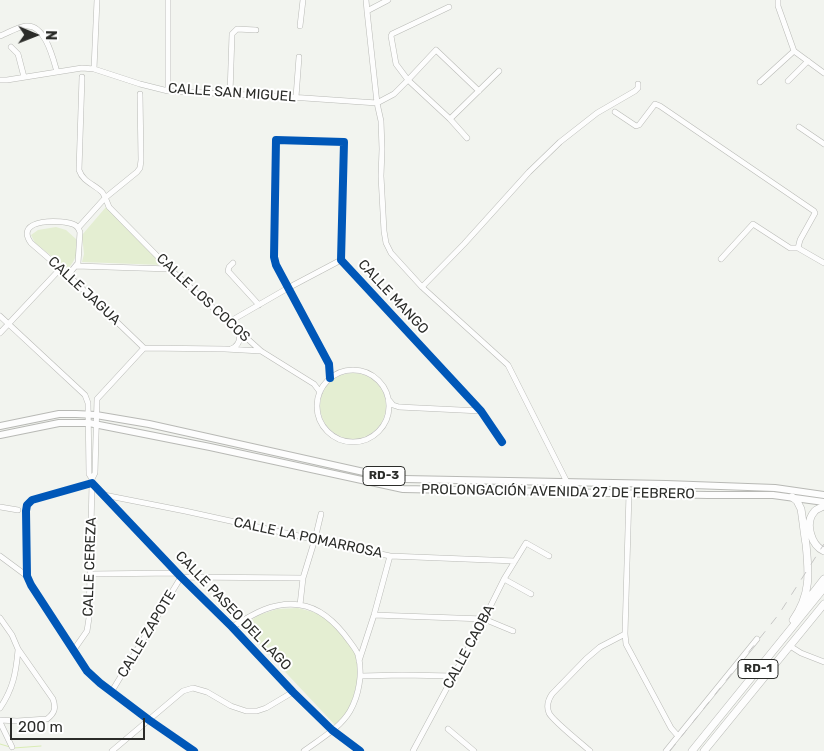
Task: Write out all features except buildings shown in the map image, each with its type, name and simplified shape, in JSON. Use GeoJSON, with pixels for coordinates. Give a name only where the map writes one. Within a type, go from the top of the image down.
{"type":"FeatureCollection","features":[{"type":"Feature","properties":{"kind":"highway"},"geometry":{"type":"LineString","coordinates":[[792,497],[797,501],[801,509],[809,571],[806,591],[798,612]]}},
{"type":"Feature","properties":{"kind":"highway"},"geometry":{"type":"LineString","coordinates":[[824,506],[814,512],[810,522],[815,545],[824,551]]}},
{"type":"Feature","properties":{"kind":"highway"},"geometry":{"type":"LineString","coordinates":[[780,642],[798,612],[824,579]]}},
{"type":"Feature","properties":{"kind":"highway","name":"RD-1"},"geometry":{"type":"LineString","coordinates":[[692,751],[824,588]]}},
{"type":"Feature","properties":{"kind":"highway","name":"RD-1"},"geometry":{"type":"LineString","coordinates":[[704,751],[824,604]]}},
{"type":"Feature","properties":{"kind":"main road","name":"PROLONGACIÓN AVENIDA 27 DE FEBRERO"},"geometry":{"type":"LineString","coordinates":[[0,426],[59,414],[92,415],[148,424],[395,479],[775,488],[824,495]]}},
{"type":"Feature","properties":{"kind":"main road","name":"PROLONGACIÓN AVENIDA 27 DE FEBRERO"},"geometry":{"type":"LineString","coordinates":[[0,435],[60,423],[92,423],[410,490],[773,495],[824,502]]}},
{"type":"Feature","properties":{"kind":"main road"},"geometry":{"type":"LineString","coordinates":[[719,486],[719,495]]}},
{"type":"Feature","properties":{"kind":"street"},"geometry":{"type":"LineString","coordinates":[[94,69],[97,0]]}},
{"type":"Feature","properties":{"kind":"street"},"geometry":{"type":"LineString","coordinates":[[168,0],[168,90]]}},
{"type":"Feature","properties":{"kind":"street"},"geometry":{"type":"LineString","coordinates":[[295,0],[303,0],[300,26]]}},
{"type":"Feature","properties":{"kind":"street"},"geometry":{"type":"LineString","coordinates":[[373,0],[366,2],[366,11],[377,103],[382,121],[381,176],[386,243],[391,253],[422,287],[508,365],[572,492]]}},
{"type":"Feature","properties":{"kind":"street"},"geometry":{"type":"LineString","coordinates":[[366,11],[386,0]]}},
{"type":"Feature","properties":{"kind":"street"},"geometry":{"type":"LineString","coordinates":[[778,0],[778,6],[794,51],[823,71]]}},
{"type":"Feature","properties":{"kind":"street"},"geometry":{"type":"LineString","coordinates":[[449,8],[392,35],[396,64],[408,80],[450,119],[467,138]]}},
{"type":"Feature","properties":{"kind":"street"},"geometry":{"type":"LineString","coordinates":[[0,36],[21,27],[31,26],[36,28],[50,47],[57,72]]}},
{"type":"Feature","properties":{"kind":"street"},"geometry":{"type":"LineString","coordinates":[[230,94],[232,34],[237,29],[256,30]]}},
{"type":"Feature","properties":{"kind":"street"},"geometry":{"type":"LineString","coordinates":[[11,47],[18,54],[24,77]]}},
{"type":"Feature","properties":{"kind":"street"},"geometry":{"type":"LineString","coordinates":[[377,103],[394,94],[436,50],[479,91]]}},
{"type":"Feature","properties":{"kind":"street"},"geometry":{"type":"LineString","coordinates":[[760,82],[794,51]]}},
{"type":"Feature","properties":{"kind":"street"},"geometry":{"type":"LineString","coordinates":[[296,97],[299,58]]}},
{"type":"Feature","properties":{"kind":"street"},"geometry":{"type":"LineString","coordinates":[[788,81],[808,61]]}},
{"type":"Feature","properties":{"kind":"street","name":"CALLE SAN MIGUEL"},"geometry":{"type":"LineString","coordinates":[[0,80],[82,68],[94,69],[140,84],[168,90],[377,103]]}},
{"type":"Feature","properties":{"kind":"street"},"geometry":{"type":"LineString","coordinates":[[450,119],[499,71]]}},
{"type":"Feature","properties":{"kind":"street","name":"CALLE LOS COCOS"},"geometry":{"type":"LineString","coordinates":[[82,76],[80,175],[100,191],[109,207],[170,269],[260,351],[314,384],[320,392]]}},
{"type":"Feature","properties":{"kind":"street"},"geometry":{"type":"LineString","coordinates":[[422,287],[529,172],[560,142],[597,113],[635,91],[638,88],[638,84]]}},
{"type":"Feature","properties":{"kind":"street"},"geometry":{"type":"LineString","coordinates":[[68,275],[76,266],[79,254],[80,232],[78,228],[105,198],[134,176],[140,168],[140,94]]}},
{"type":"Feature","properties":{"kind":"street"},"geometry":{"type":"LineString","coordinates":[[615,112],[636,126],[639,125],[655,104],[660,106],[814,211],[815,213],[800,240],[798,248]]}},
{"type":"Feature","properties":{"kind":"street"},"geometry":{"type":"LineString","coordinates":[[799,127],[824,144]]}},
{"type":"Feature","properties":{"kind":"street","name":"CALLE MANGO"},"geometry":{"type":"LineString","coordinates":[[288,288],[274,257],[276,140],[344,142],[341,260],[481,411],[502,442]]}},
{"type":"Feature","properties":{"kind":"street","name":"CALLE JAGUA"},"geometry":{"type":"LineString","coordinates":[[78,228],[68,223],[40,222],[32,226],[27,234],[31,243],[61,268],[144,348]]}},
{"type":"Feature","properties":{"kind":"street"},"geometry":{"type":"LineString","coordinates":[[721,259],[753,224],[790,248],[798,248],[824,263]]}},
{"type":"Feature","properties":{"kind":"street"},"geometry":{"type":"LineString","coordinates":[[229,322],[341,260]]}},
{"type":"Feature","properties":{"kind":"street"},"geometry":{"type":"LineString","coordinates":[[233,263],[229,267],[228,272],[258,305]]}},
{"type":"Feature","properties":{"kind":"street"},"geometry":{"type":"LineString","coordinates":[[76,266],[170,269]]}},
{"type":"Feature","properties":{"kind":"street"},"geometry":{"type":"LineString","coordinates":[[0,332],[61,268]]}},
{"type":"Feature","properties":{"kind":"street"},"geometry":{"type":"LineString","coordinates":[[288,288],[329,364],[340,372]]}},
{"type":"Feature","properties":{"kind":"street"},"geometry":{"type":"LineString","coordinates":[[0,316],[85,395],[92,415]]}},
{"type":"Feature","properties":{"kind":"street"},"geometry":{"type":"LineString","coordinates":[[230,349],[238,343],[239,331]]}},
{"type":"Feature","properties":{"kind":"street"},"geometry":{"type":"LineString","coordinates":[[92,415],[96,398],[144,348],[260,351]]}},
{"type":"Feature","properties":{"kind":"street"},"geometry":{"type":"LineString","coordinates":[[329,364],[330,378]]}},
{"type":"Feature","properties":{"kind":"street"},"geometry":{"type":"LineString","coordinates":[[350,370],[370,374],[385,389],[388,399],[388,416],[384,426],[367,440],[357,443],[336,439],[321,424],[317,413],[317,402],[320,392],[330,378],[340,372],[350,370]]}},
{"type":"Feature","properties":{"kind":"street"},"geometry":{"type":"LineString","coordinates":[[314,384],[324,384]]}},
{"type":"Feature","properties":{"kind":"street"},"geometry":{"type":"LineString","coordinates":[[388,399],[393,405],[400,407],[481,411]]}},
{"type":"Feature","properties":{"kind":"street"},"geometry":{"type":"LineString","coordinates":[[88,403],[96,404]]}},
{"type":"Feature","properties":{"kind":"street"},"geometry":{"type":"LineString","coordinates":[[388,416],[400,407]]}},
{"type":"Feature","properties":{"kind":"street","name":"CALLE CEREZA"},"geometry":{"type":"LineString","coordinates":[[73,651],[87,630],[88,625],[92,481],[89,474],[92,415]]}},
{"type":"Feature","properties":{"kind":"street"},"geometry":{"type":"LineString","coordinates":[[92,481],[32,500],[27,505],[27,576],[30,585],[87,671],[149,720],[194,751]]}},
{"type":"Feature","properties":{"kind":"street","name":"CALLE PASEO DEL LAGO"},"geometry":{"type":"LineString","coordinates":[[92,481],[179,575],[294,692],[332,730],[360,751]]}},
{"type":"Feature","properties":{"kind":"street"},"geometry":{"type":"LineString","coordinates":[[629,493],[626,644],[671,728],[678,736]]}},
{"type":"Feature","properties":{"kind":"street","name":"CALLE LA POMARROSA"},"geometry":{"type":"LineString","coordinates":[[103,494],[390,556],[515,561]]}},
{"type":"Feature","properties":{"kind":"street"},"geometry":{"type":"LineString","coordinates":[[0,507],[18,510]]}},
{"type":"Feature","properties":{"kind":"street"},"geometry":{"type":"LineString","coordinates":[[300,605],[303,578],[321,514]]}},
{"type":"Feature","properties":{"kind":"street","name":"CALLE CAOBA"},"geometry":{"type":"LineString","coordinates":[[413,751],[504,579],[526,543],[549,556]]}},
{"type":"Feature","properties":{"kind":"street"},"geometry":{"type":"LineString","coordinates":[[0,556],[27,576]]}},
{"type":"Feature","properties":{"kind":"street"},"geometry":{"type":"LineString","coordinates":[[359,662],[390,556]]}},
{"type":"Feature","properties":{"kind":"street"},"geometry":{"type":"LineString","coordinates":[[90,574],[303,578]]}},
{"type":"Feature","properties":{"kind":"street","name":"CALLE ZAPOTE"},"geometry":{"type":"LineString","coordinates":[[112,692],[179,575]]}},
{"type":"Feature","properties":{"kind":"street"},"geometry":{"type":"LineString","coordinates":[[504,579],[531,594]]}},
{"type":"Feature","properties":{"kind":"street"},"geometry":{"type":"LineString","coordinates":[[232,627],[264,609],[276,606],[300,605],[312,608],[332,621],[358,654],[361,676],[351,710],[343,721],[304,751]]}},
{"type":"Feature","properties":{"kind":"street"},"geometry":{"type":"LineString","coordinates":[[374,615],[484,619],[513,631]]}},
{"type":"Feature","properties":{"kind":"street"},"geometry":{"type":"LineString","coordinates":[[0,618],[12,635],[18,650],[54,699],[56,706],[55,712],[47,719],[0,721],[12,747]]}},
{"type":"Feature","properties":{"kind":"street"},"geometry":{"type":"LineString","coordinates":[[590,751],[550,715],[548,710],[549,699],[600,646],[625,634]]}},
{"type":"Feature","properties":{"kind":"street"},"geometry":{"type":"LineString","coordinates":[[666,751],[757,639]]}},
{"type":"Feature","properties":{"kind":"street"},"geometry":{"type":"LineString","coordinates":[[790,646],[801,653],[824,662]]}},
{"type":"Feature","properties":{"kind":"street"},"geometry":{"type":"LineString","coordinates":[[0,708],[13,684],[18,650]]}},
{"type":"Feature","properties":{"kind":"street"},"geometry":{"type":"LineString","coordinates":[[361,676],[454,676]]}},
{"type":"Feature","properties":{"kind":"street"},"geometry":{"type":"LineString","coordinates":[[112,751],[183,691],[194,688],[207,692],[231,706],[246,711],[257,711],[266,708],[294,692]]}},
{"type":"Feature","properties":{"kind":"street"},"geometry":{"type":"LineString","coordinates":[[448,729],[474,751]]}},
{"type":"Feature","properties":{"kind":"green space"},"geometry":{"type":"Polygon","coordinates":[[[106,207],[162,265],[82,262],[84,254],[82,235],[106,207]]]}},
{"type":"Feature","properties":{"kind":"green space"},"geometry":{"type":"Polygon","coordinates":[[[56,227],[66,230],[76,239],[76,255],[68,269],[35,243],[31,235],[38,230],[56,227]]]}},
{"type":"Feature","properties":{"kind":"green space"},"geometry":{"type":"Polygon","coordinates":[[[346,373],[360,373],[372,378],[381,387],[386,399],[384,419],[377,430],[360,439],[346,439],[334,434],[325,425],[320,413],[320,399],[325,387],[334,378],[346,373]]]}},
{"type":"Feature","properties":{"kind":"green space"},"geometry":{"type":"Polygon","coordinates":[[[298,608],[317,613],[337,627],[356,655],[359,676],[353,698],[347,712],[335,725],[242,626],[259,615],[277,609],[298,608]]]}},
{"type":"Feature","properties":{"kind":"waterway"},"geometry":{"type":"LineString","coordinates":[[0,744],[10,747]]}},
{"type":"Feature","properties":{"kind":"waterway"},"geometry":{"type":"LineString","coordinates":[[14,748],[41,746]]}},
{"type":"Feature","properties":{"kind":"railway"},"geometry":{"type":"LineString","coordinates":[[670,751],[779,614],[824,544]]}},
{"type":"Feature","properties":{"kind":"cycle path"},"geometry":{"type":"LineString","coordinates":[[330,378],[329,364],[276,265],[274,257],[276,140],[344,142],[341,260],[481,411],[502,442]]}},
{"type":"Feature","properties":{"kind":"cycle path"},"geometry":{"type":"LineString","coordinates":[[194,751],[149,720],[87,671],[31,585],[27,576],[26,511],[27,505],[32,500],[92,483],[293,692],[332,730],[360,751]]}}]}
